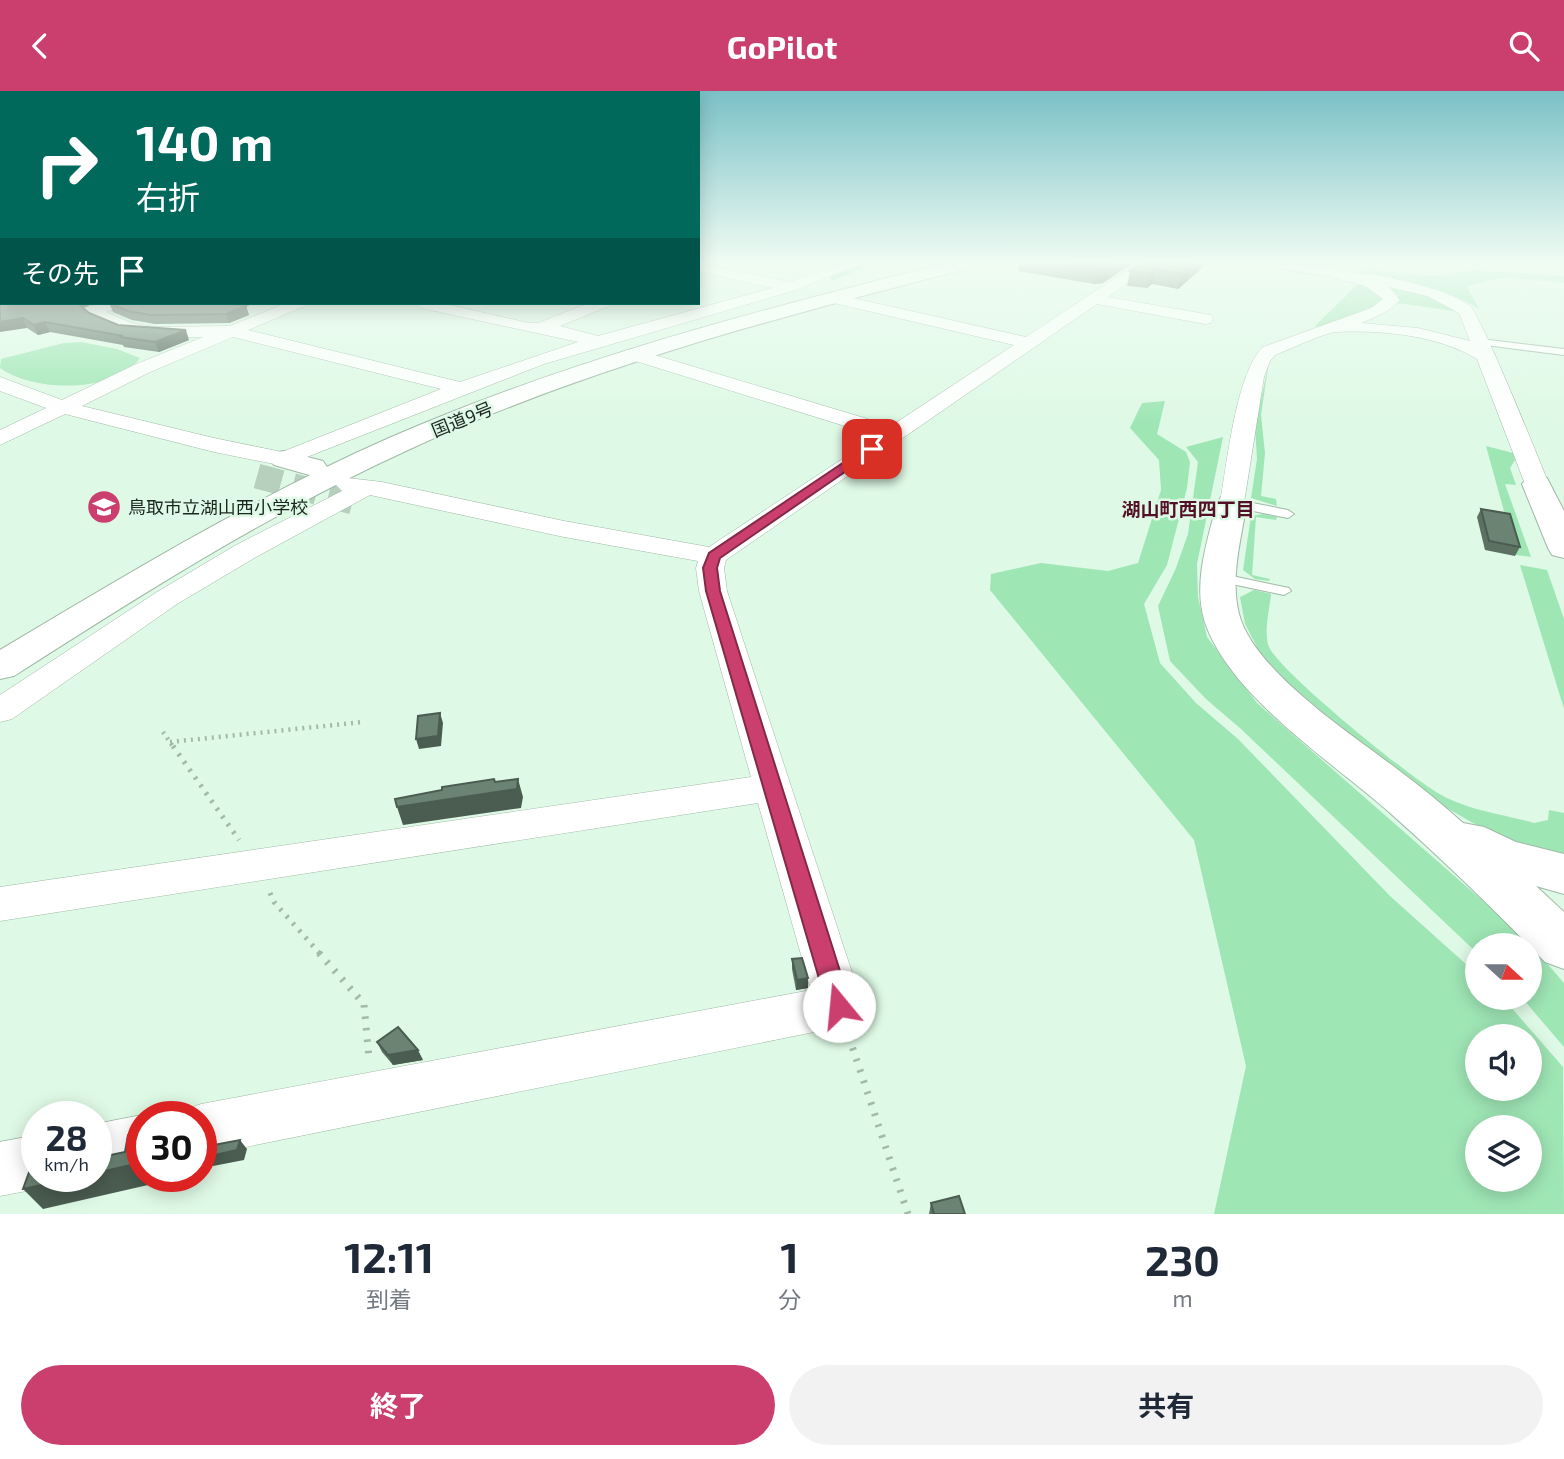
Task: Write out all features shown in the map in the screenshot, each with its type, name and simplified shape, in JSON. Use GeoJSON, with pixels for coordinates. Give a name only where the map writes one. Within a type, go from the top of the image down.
{"type":"FeatureCollection","features":[{"type":"Feature","properties":{"kind":"main road","name":"国道9号"},"geometry":{"type":"LineString","coordinates":[[0,667],[318,473],[411,423],[583,359],[731,316]]}},
{"type":"Feature","properties":{"kind":"main road","name":"国道9号"},"geometry":{"type":"LineString","coordinates":[[0,639],[231,507],[632,354],[766,316]]}},
{"type":"Feature","properties":{"kind":"main road"},"geometry":{"type":"LineString","coordinates":[[284,459],[318,473]]}},
{"type":"Feature","properties":{"kind":"main road"},"geometry":{"type":"LineString","coordinates":[[1536,484],[1564,548]]}},
{"type":"Feature","properties":{"kind":"main road"},"geometry":{"type":"LineString","coordinates":[[1232,503],[1218,577],[1221,610],[1226,629],[1251,666],[1289,704],[1406,801],[1564,946]]}},
{"type":"Feature","properties":{"kind":"main road"},"geometry":{"type":"LineString","coordinates":[[1406,801],[1487,851],[1523,864],[1564,874]]}},
{"type":"Feature","properties":{"kind":"street"},"geometry":{"type":"LineString","coordinates":[[102,316],[127,328],[143,331],[230,331],[461,389]]}},
{"type":"Feature","properties":{"kind":"street"},"geometry":{"type":"LineString","coordinates":[[0,438],[164,359],[266,316]]}},
{"type":"Feature","properties":{"kind":"street"},"geometry":{"type":"LineString","coordinates":[[479,316],[529,328],[547,328],[598,342]]}},
{"type":"Feature","properties":{"kind":"street"},"geometry":{"type":"LineString","coordinates":[[547,328],[543,327],[569,316]]}},
{"type":"Feature","properties":{"kind":"street"},"geometry":{"type":"LineString","coordinates":[[0,383],[15,391],[65,407],[214,445],[284,459],[537,360],[688,316]]}},
{"type":"Feature","properties":{"kind":"street"},"geometry":{"type":"LineString","coordinates":[[912,316],[1028,343]]}},
{"type":"Feature","properties":{"kind":"street"},"geometry":{"type":"LineString","coordinates":[[217,1127],[839,1006],[713,591],[710,568],[713,556],[1068,316]]}},
{"type":"Feature","properties":{"kind":"street"},"geometry":{"type":"LineString","coordinates":[[1191,316],[1205,319]]}},
{"type":"Feature","properties":{"kind":"street"},"geometry":{"type":"LineString","coordinates":[[1232,503],[1254,377],[1261,359],[1269,351],[1361,316]]}},
{"type":"Feature","properties":{"kind":"street"},"geometry":{"type":"LineString","coordinates":[[1469,316],[1536,484]]}},
{"type":"Feature","properties":{"kind":"street"},"geometry":{"type":"LineString","coordinates":[[1324,329],[1353,328],[1433,337],[1484,350]]}},
{"type":"Feature","properties":{"kind":"street"},"geometry":{"type":"LineString","coordinates":[[144,350],[149,355],[164,359]]}},
{"type":"Feature","properties":{"kind":"street"},"geometry":{"type":"LineString","coordinates":[[632,354],[894,433]]}},
{"type":"Feature","properties":{"kind":"street"},"geometry":{"type":"LineString","coordinates":[[214,445],[210,453],[257,476]]}},
{"type":"Feature","properties":{"kind":"street"},"geometry":{"type":"LineString","coordinates":[[318,473],[360,495],[464,507],[713,556]]}},
{"type":"Feature","properties":{"kind":"street"},"geometry":{"type":"LineString","coordinates":[[0,711],[167,597],[246,551],[360,495]]}},
{"type":"Feature","properties":{"kind":"street"},"geometry":{"type":"LineString","coordinates":[[0,904],[772,787]]}},
{"type":"Feature","properties":{"kind":"street"},"geometry":{"type":"LineString","coordinates":[[0,1169],[21,1165]]}},
{"type":"Feature","properties":{"kind":"lane"},"geometry":{"type":"LineString","coordinates":[[1484,350],[1564,352]]}},
{"type":"Feature","properties":{"kind":"lane"},"geometry":{"type":"LineString","coordinates":[[1232,503],[1288,515]]}},
{"type":"Feature","properties":{"kind":"lane"},"geometry":{"type":"LineString","coordinates":[[1218,577],[1284,591]]}},
{"type":"Feature","properties":{"kind":"path"},"geometry":{"type":"LineString","coordinates":[[170,743],[363,722]]}},
{"type":"Feature","properties":{"kind":"path"},"geometry":{"type":"LineString","coordinates":[[163,732],[257,866],[274,902],[364,1004],[372,1097]]}},
{"type":"Feature","properties":{"kind":"path"},"geometry":{"type":"LineString","coordinates":[[839,1006],[908,1214]]}},
{"type":"Feature","properties":{"kind":"green space"},"geometry":{"type":"Polygon","coordinates":[[[1325,316],[1348,316],[1319,327],[1315,326],[1325,316]]]}},
{"type":"Feature","properties":{"kind":"green space"},"geometry":{"type":"Polygon","coordinates":[[[81,342],[117,349],[140,358],[128,370],[112,378],[73,385],[32,382],[0,368],[1,359],[64,343],[81,342]]]}},
{"type":"Feature","properties":{"kind":"green space"},"geometry":{"type":"Polygon","coordinates":[[[1269,361],[1261,415],[1265,453],[1261,496],[1276,499],[1277,506],[1251,498],[1257,459],[1255,428],[1269,361]]]}},
{"type":"Feature","properties":{"kind":"green space"},"geometry":{"type":"Polygon","coordinates":[[[1165,401],[1157,434],[1186,452],[1190,462],[1187,488],[1167,565],[1144,604],[1160,663],[1196,703],[1238,739],[1390,896],[1465,963],[1465,1010],[1513,1010],[1526,1024],[1465,1024],[1465,1101],[1542,1101],[1542,1043],[1563,1067],[1564,1214],[1214,1214],[1246,1066],[1194,840],[990,590],[991,574],[1041,563],[1108,571],[1138,563],[1161,490],[1159,460],[1130,428],[1142,403],[1165,401]]]}},
{"type":"Feature","properties":{"kind":"green space"},"geometry":{"type":"Polygon","coordinates":[[[1223,437],[1197,564],[1198,597],[1207,637],[1257,703],[1519,933],[1465,933],[1465,942],[1206,699],[1170,661],[1158,606],[1188,534],[1198,462],[1186,447],[1223,437]]]}},
{"type":"Feature","properties":{"kind":"green space"},"geometry":{"type":"Polygon","coordinates":[[[1486,446],[1513,453],[1515,460],[1510,468],[1516,485],[1505,484],[1531,557],[1516,555],[1486,446]]]}},
{"type":"Feature","properties":{"kind":"green space"},"geometry":{"type":"Polygon","coordinates":[[[1263,514],[1277,517],[1276,520],[1256,517],[1252,575],[1270,579],[1269,581],[1255,579],[1243,570],[1251,516],[1263,514]]]}},
{"type":"Feature","properties":{"kind":"green space"},"geometry":{"type":"Polygon","coordinates":[[[1520,565],[1547,570],[1564,619],[1564,709],[1520,565]]]}},
{"type":"Feature","properties":{"kind":"green space"},"geometry":{"type":"Polygon","coordinates":[[[1254,590],[1271,594],[1267,628],[1269,647],[1278,660],[1322,702],[1409,773],[1447,798],[1479,810],[1534,823],[1548,820],[1549,810],[1564,813],[1564,858],[1505,841],[1436,802],[1282,678],[1259,651],[1245,624],[1240,597],[1254,590]]]}},
{"type":"Feature","properties":{"kind":"green space"},"geometry":{"type":"Polygon","coordinates":[[[1542,958],[1564,983],[1564,1047],[1532,1010],[1542,1010],[1542,958]]]}},
{"type":"Feature","properties":{"kind":"building"},"geometry":{"type":"Polygon","coordinates":[[[0,316],[97,316],[118,325],[186,330],[155,342],[45,322],[34,325],[23,318],[0,322],[0,316]]]}},
{"type":"Feature","properties":{"kind":"building"},"geometry":{"type":"Polygon","coordinates":[[[1481,509],[1510,514],[1520,547],[1489,541],[1481,509]]]}},
{"type":"Feature","properties":{"kind":"building"},"geometry":{"type":"Polygon","coordinates":[[[440,713],[438,736],[416,739],[418,716],[440,713]]]}},
{"type":"Feature","properties":{"kind":"building"},"geometry":{"type":"Polygon","coordinates":[[[494,779],[495,782],[518,779],[517,789],[397,807],[395,799],[442,790],[442,787],[494,779]]]}},
{"type":"Feature","properties":{"kind":"building"},"geometry":{"type":"Polygon","coordinates":[[[802,958],[808,978],[797,980],[792,959],[802,958]]]}},
{"type":"Feature","properties":{"kind":"building"},"geometry":{"type":"Polygon","coordinates":[[[398,1027],[418,1050],[388,1055],[377,1042],[398,1027]]]}},
{"type":"Feature","properties":{"kind":"building"},"geometry":{"type":"Polygon","coordinates":[[[240,1140],[237,1150],[217,1155],[217,1144],[240,1140]]]}},
{"type":"Feature","properties":{"kind":"building"},"geometry":{"type":"Polygon","coordinates":[[[126,1146],[126,1166],[112,1169],[112,1155],[125,1152],[126,1146]]]}},
{"type":"Feature","properties":{"kind":"building"},"geometry":{"type":"Polygon","coordinates":[[[959,1196],[965,1214],[934,1214],[931,1203],[959,1196]]]}},
{"type":"Feature","properties":{"kind":"tunnel"},"geometry":{"type":"LineString","coordinates":[[257,476],[353,502]]}},
{"type":"Feature","properties":{"kind":"place","name":"鳥取市立湖山西小学校"},"geometry":{"type":"Point","coordinates":[104,507]}},
{"type":"Feature","properties":{"kind":"district","name":"湖山町西四丁目"},"geometry":{"type":"Point","coordinates":[1188,508]}},
{"type":"Feature","properties":{"kind":"route"},"geometry":{"type":"LineString","coordinates":[[839,1006],[713,591],[710,568],[713,556],[872,449]]}}]}
